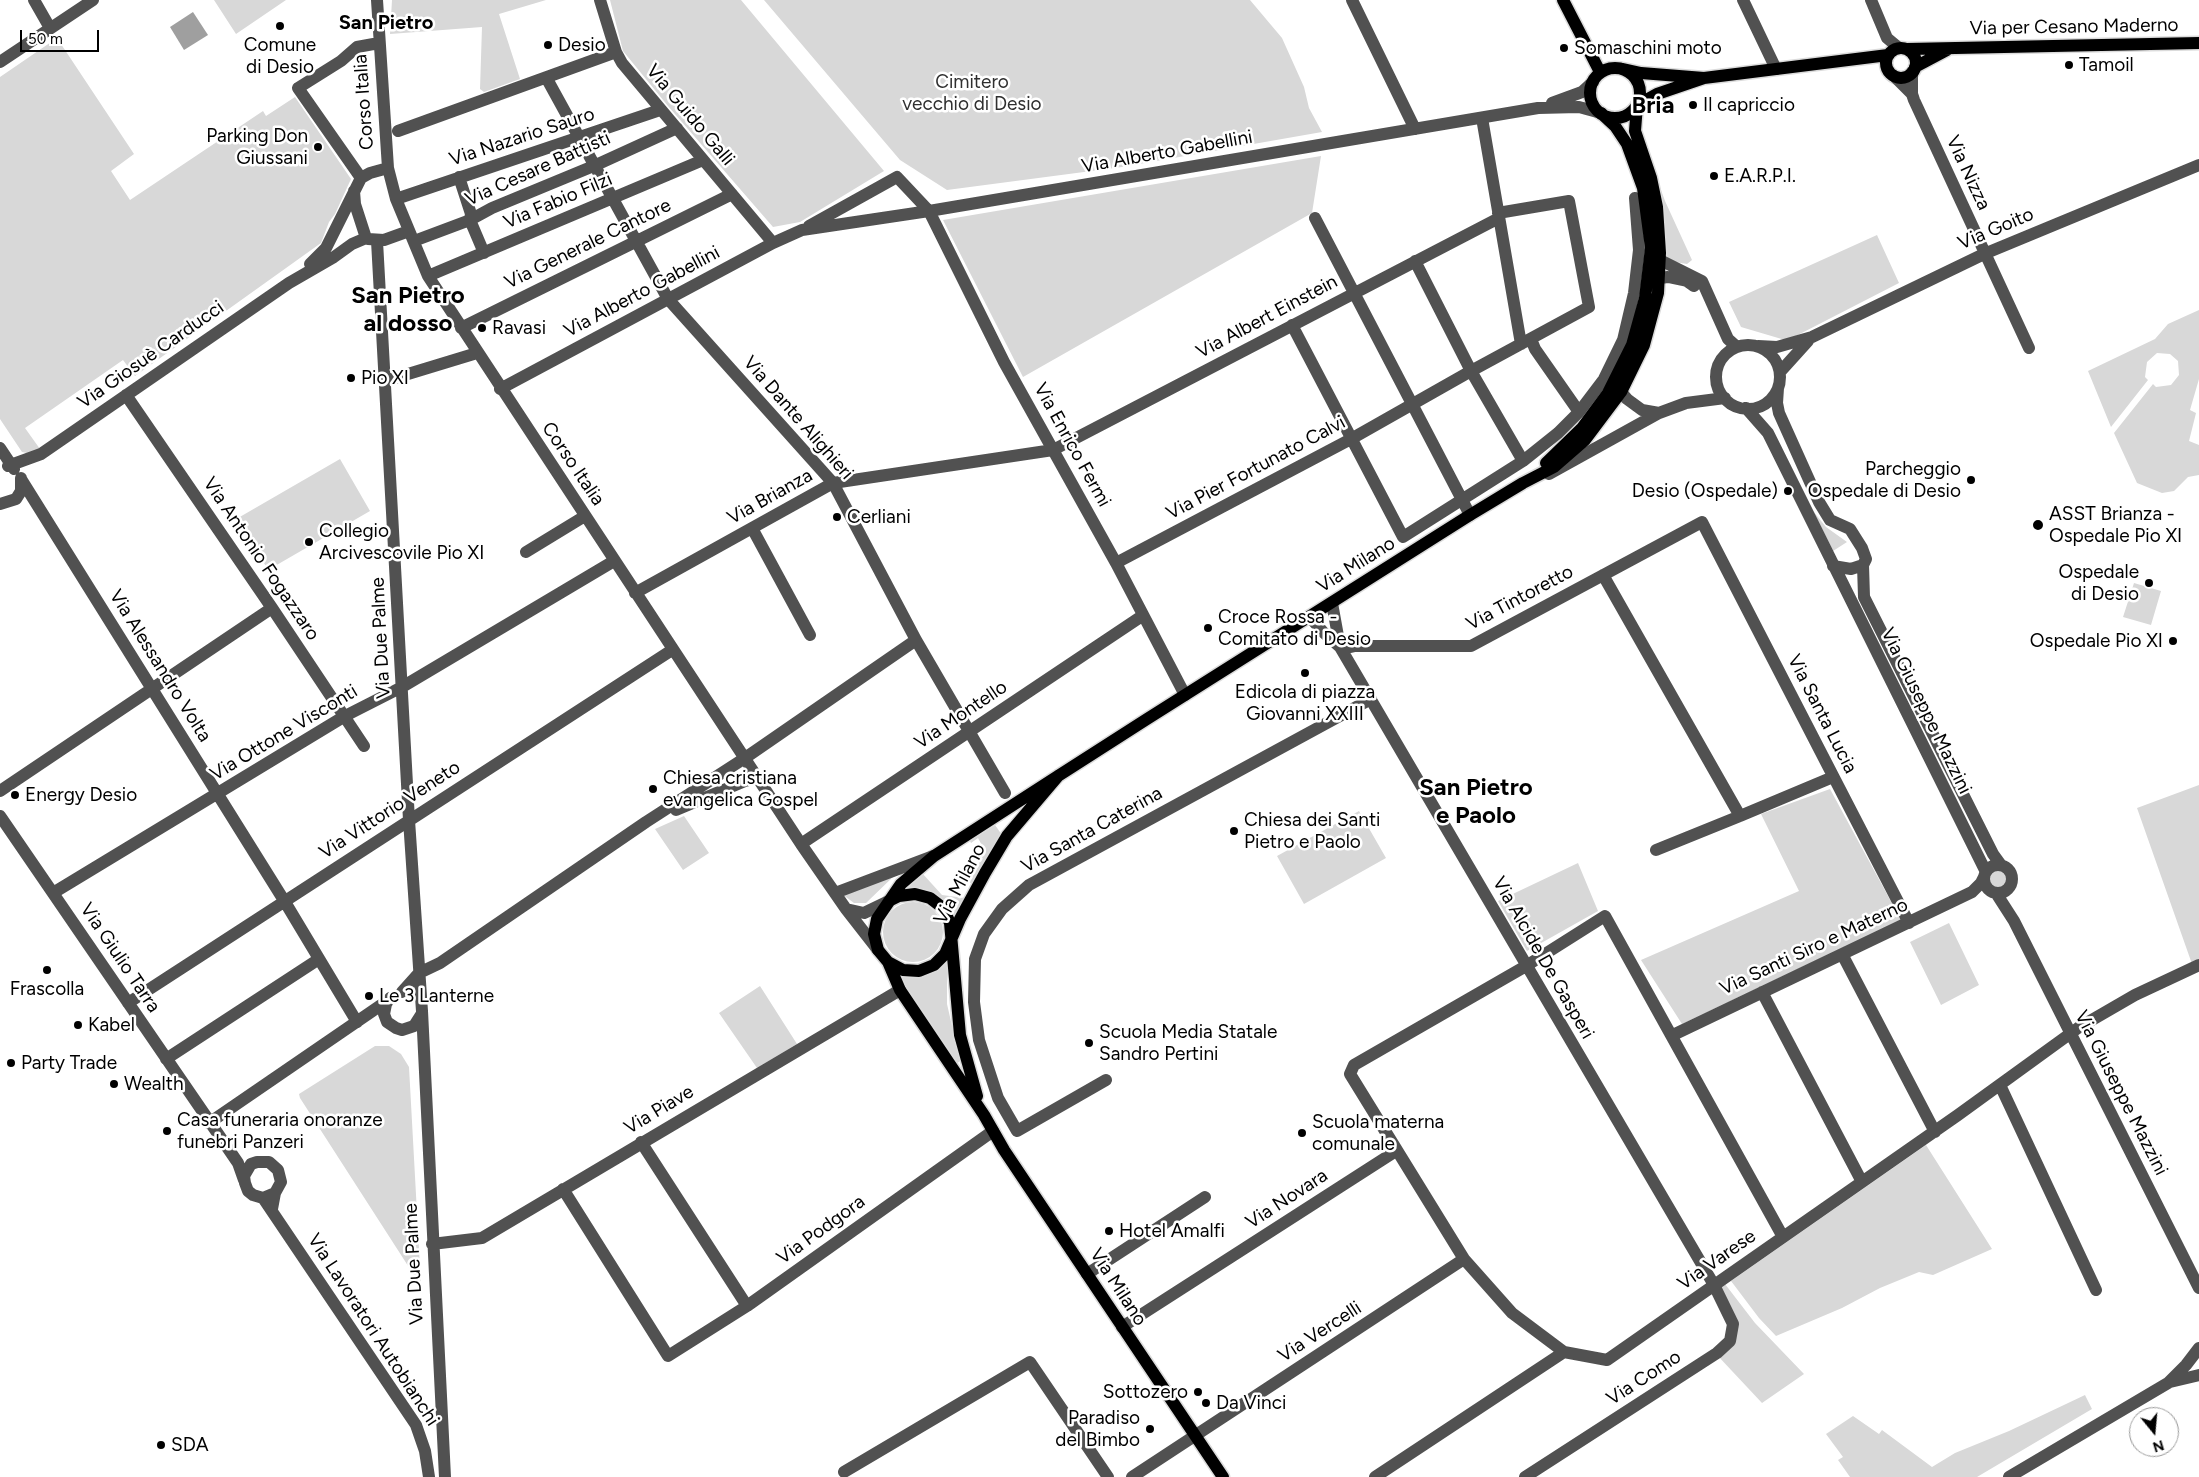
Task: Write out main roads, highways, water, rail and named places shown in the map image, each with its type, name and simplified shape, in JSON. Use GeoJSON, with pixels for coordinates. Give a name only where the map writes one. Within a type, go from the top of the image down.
{"type":"FeatureCollection","features":[{"type":"Feature","properties":{"kind":"main road"},"geometry":{"type":"LineString","coordinates":[[1563,0],[1597,77]]}},
{"type":"Feature","properties":{"kind":"main road","name":"Via per Cesano Maderno"},"geometry":{"type":"LineString","coordinates":[[1623,69],[1641,73],[1704,78],[1844,61],[1898,51],[2199,43]]}},
{"type":"Feature","properties":{"kind":"main road","name":"Via per Cesano Maderno"},"geometry":{"type":"LineString","coordinates":[[1914,70],[1949,49]]}},
{"type":"Feature","properties":{"kind":"main road"},"geometry":{"type":"LineString","coordinates":[[1898,51],[1914,55],[1914,70],[1904,77],[1892,74],[1886,63],[1898,51]]}},
{"type":"Feature","properties":{"kind":"main road","name":"Via per Cesano Maderno"},"geometry":{"type":"LineString","coordinates":[[1844,61],[1866,64],[1892,74]]}},
{"type":"Feature","properties":{"kind":"main road"},"geometry":{"type":"LineString","coordinates":[[1612,68],[1623,69],[1634,75],[1639,84],[1641,95],[1637,106],[1630,113],[1620,118],[1609,117],[1601,113],[1591,100],[1590,92],[1597,77],[1612,68]]}},
{"type":"Feature","properties":{"kind":"main road","name":"Via per Cesano Maderno"},"geometry":{"type":"LineString","coordinates":[[1637,106],[1657,94],[1704,78]]}},
{"type":"Feature","properties":{"kind":"main road","name":"Via Milano"},"geometry":{"type":"LineString","coordinates":[[889,901],[900,884],[937,854],[1470,515],[1554,467],[1585,440],[1621,392],[1644,345],[1660,278],[1657,208],[1653,188],[1635,131],[1637,106]]}},
{"type":"Feature","properties":{"kind":"main road","name":"Via Milano"},"geometry":{"type":"LineString","coordinates":[[1523,483],[1582,428],[1608,393],[1632,345],[1645,298],[1651,248],[1643,188],[1627,144],[1615,126],[1601,113]]}},
{"type":"Feature","properties":{"kind":"main road","name":"Via Milano"},"geometry":{"type":"LineString","coordinates":[[984,1115],[972,1081],[960,1035],[951,940],[984,873],[1007,836],[1058,776]]}},
{"type":"Feature","properties":{"kind":"main road"},"geometry":{"type":"LineString","coordinates":[[915,894],[930,898],[943,908],[950,923],[951,940],[945,954],[934,965],[919,971],[902,970],[888,962],[878,950],[874,934],[877,918],[889,901],[899,896],[915,894]]}},
{"type":"Feature","properties":{"kind":"main road","name":"Via Milano"},"geometry":{"type":"LineString","coordinates":[[888,962],[900,990],[1223,1477]]}},
{"type":"Feature","properties":{"kind":"place","name":"Comune di Desio"},"geometry":{"type":"Point","coordinates":[280,26]}},
{"type":"Feature","properties":{"kind":"place","name":"Desio"},"geometry":{"type":"Point","coordinates":[548,45]}},
{"type":"Feature","properties":{"kind":"place","name":"Somaschini moto"},"geometry":{"type":"Point","coordinates":[1564,48]}},
{"type":"Feature","properties":{"kind":"place","name":"Tamoil"},"geometry":{"type":"Point","coordinates":[2069,65]}},
{"type":"Feature","properties":{"kind":"place","name":"Il capriccio"},"geometry":{"type":"Point","coordinates":[1693,105]}},
{"type":"Feature","properties":{"kind":"place","name":"Parking Don Giussani"},"geometry":{"type":"Point","coordinates":[318,147]}},
{"type":"Feature","properties":{"kind":"place","name":"E.A.R.P.I."},"geometry":{"type":"Point","coordinates":[1714,176]}},
{"type":"Feature","properties":{"kind":"place","name":"Ravasi"},"geometry":{"type":"Point","coordinates":[482,328]}},
{"type":"Feature","properties":{"kind":"place","name":"Pio XI"},"geometry":{"type":"Point","coordinates":[351,378]}},
{"type":"Feature","properties":{"kind":"place","name":"Parcheggio Ospedale di Desio"},"geometry":{"type":"Point","coordinates":[1971,480]}},
{"type":"Feature","properties":{"kind":"place","name":"Desio (Ospedale)"},"geometry":{"type":"Point","coordinates":[1788,491]}},
{"type":"Feature","properties":{"kind":"place","name":"Cerliani"},"geometry":{"type":"Point","coordinates":[837,517]}},
{"type":"Feature","properties":{"kind":"place","name":"ASST Brianza - Ospedale Pio XI"},"geometry":{"type":"Point","coordinates":[2038,525]}},
{"type":"Feature","properties":{"kind":"place","name":"Collegio Arcivescovile Pio XI"},"geometry":{"type":"Point","coordinates":[309,542]}},
{"type":"Feature","properties":{"kind":"place","name":"Ospedale di Desio"},"geometry":{"type":"Point","coordinates":[2149,583]}},
{"type":"Feature","properties":{"kind":"place","name":"Croce Rossa - Comitato di Desio"},"geometry":{"type":"Point","coordinates":[1208,628]}},
{"type":"Feature","properties":{"kind":"place","name":"Ospedale Pio XI"},"geometry":{"type":"Point","coordinates":[2173,641]}},
{"type":"Feature","properties":{"kind":"place","name":"Edicola di piazza Giovanni XXIII"},"geometry":{"type":"Point","coordinates":[1305,673]}},
{"type":"Feature","properties":{"kind":"place","name":"Chiesa cristiana evangelica Gospel"},"geometry":{"type":"Point","coordinates":[653,789]}},
{"type":"Feature","properties":{"kind":"place","name":"Energy Desio"},"geometry":{"type":"Point","coordinates":[15,795]}},
{"type":"Feature","properties":{"kind":"place","name":"Chiesa dei Santi Pietro e Paolo"},"geometry":{"type":"Point","coordinates":[1234,831]}},
{"type":"Feature","properties":{"kind":"place","name":"Frascolla"},"geometry":{"type":"Point","coordinates":[47,970]}},
{"type":"Feature","properties":{"kind":"place","name":"Le 3 Lanterne"},"geometry":{"type":"Point","coordinates":[369,996]}},
{"type":"Feature","properties":{"kind":"place","name":"Kabel"},"geometry":{"type":"Point","coordinates":[78,1025]}},
{"type":"Feature","properties":{"kind":"place","name":"Scuola Media Statale Sandro Pertini"},"geometry":{"type":"Point","coordinates":[1089,1043]}},
{"type":"Feature","properties":{"kind":"place","name":"Party Trade"},"geometry":{"type":"Point","coordinates":[11,1063]}},
{"type":"Feature","properties":{"kind":"place","name":"Wealth"},"geometry":{"type":"Point","coordinates":[114,1084]}},
{"type":"Feature","properties":{"kind":"place","name":"Casa funeraria onoranze funebri Panzeri"},"geometry":{"type":"Point","coordinates":[167,1131]}},
{"type":"Feature","properties":{"kind":"place","name":"Scuola materna comunale"},"geometry":{"type":"Point","coordinates":[1302,1133]}},
{"type":"Feature","properties":{"kind":"place","name":"Hotel Amalfi"},"geometry":{"type":"Point","coordinates":[1109,1231]}},
{"type":"Feature","properties":{"kind":"place","name":"Sottozero"},"geometry":{"type":"Point","coordinates":[1198,1392]}},
{"type":"Feature","properties":{"kind":"place","name":"Da Vinci"},"geometry":{"type":"Point","coordinates":[1206,1403]}},
{"type":"Feature","properties":{"kind":"place","name":"Paradiso del Bimbo"},"geometry":{"type":"Point","coordinates":[1150,1429]}},
{"type":"Feature","properties":{"kind":"place","name":"SDA"},"geometry":{"type":"Point","coordinates":[161,1445]}},
{"type":"Feature","properties":{"kind":"district","name":"San Pietro"},"geometry":{"type":"Point","coordinates":[386,23]}},
{"type":"Feature","properties":{"kind":"district","name":"Bria"},"geometry":{"type":"Point","coordinates":[1653,106]}},
{"type":"Feature","properties":{"kind":"district","name":"San Pietro al dosso"},"geometry":{"type":"Point","coordinates":[408,310]}},
{"type":"Feature","properties":{"kind":"district","name":"San Pietro e Paolo"},"geometry":{"type":"Point","coordinates":[1476,802]}},
{"type":"Feature","properties":{"kind":"park label","name":"Cimitero vecchio di Desio"},"geometry":{"type":"Point","coordinates":[972,93]}}]}
